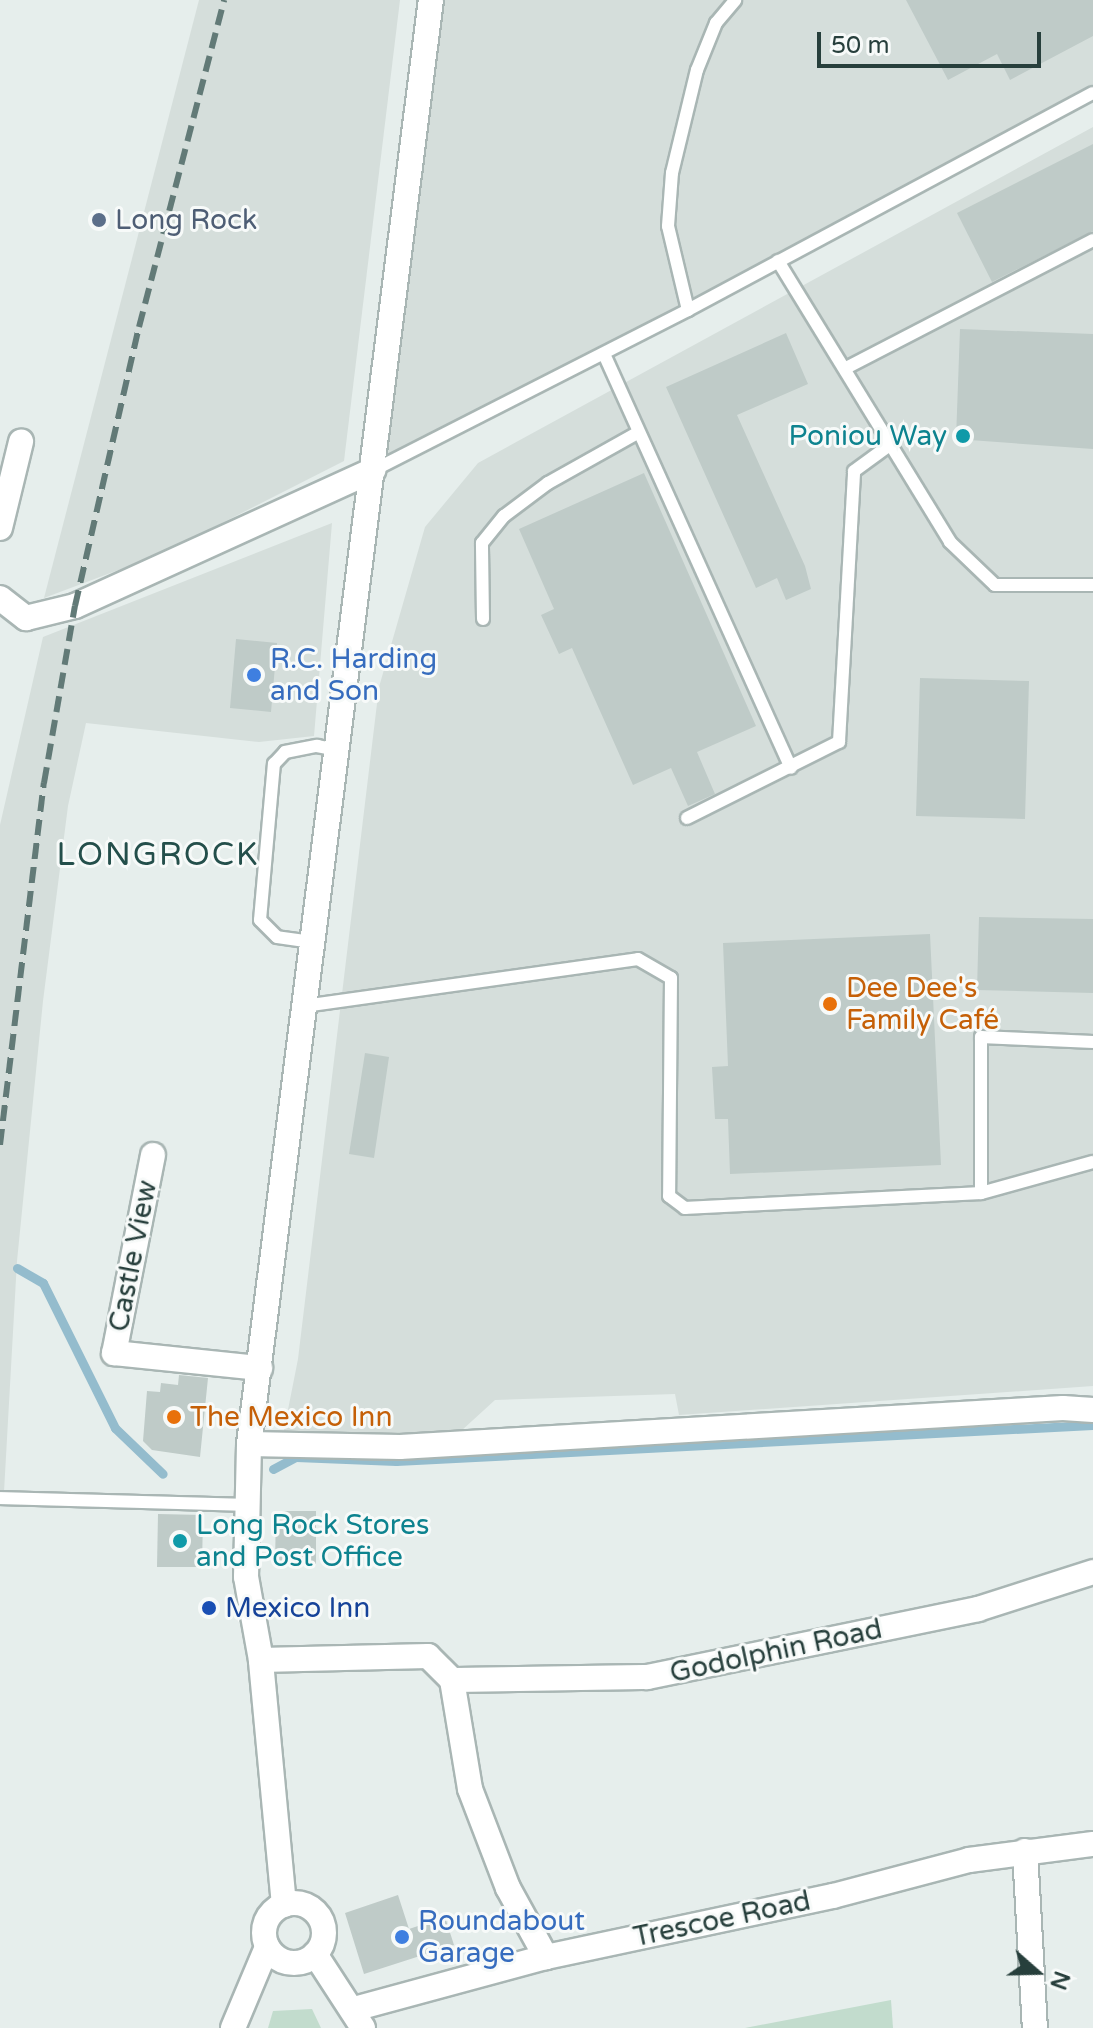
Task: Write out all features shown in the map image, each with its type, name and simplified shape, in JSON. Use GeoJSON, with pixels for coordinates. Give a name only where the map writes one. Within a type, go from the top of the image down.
{"type":"FeatureCollection","features":[{"type":"Feature","properties":{"kind":"street"},"geometry":{"type":"LineString","coordinates":[[284,1905],[261,1660],[246,1577],[244,1505],[249,1444],[431,0]]}},
{"type":"Feature","properties":{"kind":"street"},"geometry":{"type":"LineString","coordinates":[[0,528],[21,442]]}},
{"type":"Feature","properties":{"kind":"street"},"geometry":{"type":"LineString","coordinates":[[0,598],[26,618],[75,606],[374,470]]}},
{"type":"Feature","properties":{"kind":"street","name":"Castle View"},"geometry":{"type":"LineString","coordinates":[[153,1155],[114,1353],[260,1368]]}},
{"type":"Feature","properties":{"kind":"street"},"geometry":{"type":"LineString","coordinates":[[249,1444],[400,1447],[1063,1408],[1093,1410]]}},
{"type":"Feature","properties":{"kind":"street","name":"Godolphin Road"},"geometry":{"type":"LineString","coordinates":[[452,1680],[647,1677],[978,1609],[1093,1572]]}},
{"type":"Feature","properties":{"kind":"street"},"geometry":{"type":"LineString","coordinates":[[261,1660],[428,1656],[452,1680],[470,1789],[508,1888],[546,1957]]}},
{"type":"Feature","properties":{"kind":"street","name":"Trescoe Road"},"geometry":{"type":"LineString","coordinates":[[359,2018],[546,1957],[1025,1851],[1093,1844]]}},
{"type":"Feature","properties":{"kind":"street"},"geometry":{"type":"LineString","coordinates":[[1025,1851],[1035,2028]]}},
{"type":"Feature","properties":{"kind":"street"},"geometry":{"type":"LineString","coordinates":[[233,2028],[267,1947],[264,1926],[284,1905],[304,1905],[320,1918],[323,1938],[315,1954],[286,1962],[267,1947]]}},
{"type":"Feature","properties":{"kind":"street"},"geometry":{"type":"LineString","coordinates":[[315,1954],[359,2018]]}},
{"type":"Feature","properties":{"kind":"lane"},"geometry":{"type":"LineString","coordinates":[[688,310],[668,226],[672,173],[697,70],[716,23],[735,0]]}},
{"type":"Feature","properties":{"kind":"lane"},"geometry":{"type":"LineString","coordinates":[[374,470],[688,310],[1093,93]]}},
{"type":"Feature","properties":{"kind":"lane"},"geometry":{"type":"LineString","coordinates":[[846,368],[1093,240]]}},
{"type":"Feature","properties":{"kind":"lane"},"geometry":{"type":"LineString","coordinates":[[778,261],[950,542],[995,585],[1093,585]]}},
{"type":"Feature","properties":{"kind":"lane"},"geometry":{"type":"LineString","coordinates":[[604,354],[637,433],[791,768]]}},
{"type":"Feature","properties":{"kind":"lane"},"geometry":{"type":"LineString","coordinates":[[483,619],[482,543],[504,516],[548,483],[637,433]]}},
{"type":"Feature","properties":{"kind":"lane"},"geometry":{"type":"LineString","coordinates":[[687,818],[839,742],[854,471],[891,444]]}},
{"type":"Feature","properties":{"kind":"lane"},"geometry":{"type":"LineString","coordinates":[[312,942],[277,937],[260,920],[274,764],[285,752],[317,746],[337,750]]}},
{"type":"Feature","properties":{"kind":"lane"},"geometry":{"type":"LineString","coordinates":[[304,1006],[638,959],[671,978],[669,1196],[685,1208],[981,1193],[1093,1162]]}},
{"type":"Feature","properties":{"kind":"lane"},"geometry":{"type":"LineString","coordinates":[[981,1193],[981,1037],[1093,1042]]}},
{"type":"Feature","properties":{"kind":"lane"},"geometry":{"type":"LineString","coordinates":[[0,1498],[244,1505]]}},
{"type":"Feature","properties":{"kind":"shaded area"},"geometry":{"type":"Polygon","coordinates":[[[199,0],[400,0],[344,461],[161,554],[44,598],[199,0]]]}},
{"type":"Feature","properties":{"kind":"shaded area"},"geometry":{"type":"Polygon","coordinates":[[[431,0],[1093,0],[1093,93],[374,470],[431,0]]]}},
{"type":"Feature","properties":{"kind":"shaded area"},"geometry":{"type":"Polygon","coordinates":[[[1093,127],[1093,1386],[679,1415],[675,1394],[495,1400],[461,1431],[398,1438],[283,1435],[298,1359],[379,687],[425,527],[478,463],[1093,127]]]}},
{"type":"Feature","properties":{"kind":"shaded area"},"geometry":{"type":"Polygon","coordinates":[[[332,523],[314,736],[259,742],[86,723],[68,806],[43,1001],[17,1261],[4,1492],[0,1492],[0,825],[43,637],[332,523]]]}},
{"type":"Feature","properties":{"kind":"green space"},"geometry":{"type":"Polygon","coordinates":[[[891,2000],[893,2028],[745,2028],[891,2000]]]}},
{"type":"Feature","properties":{"kind":"green space"},"geometry":{"type":"Polygon","coordinates":[[[312,2009],[321,2028],[268,2028],[273,2011],[312,2009]]]}},
{"type":"Feature","properties":{"kind":"building"},"geometry":{"type":"Polygon","coordinates":[[[906,0],[1093,0],[1093,36],[1010,80],[997,54],[948,80],[906,0]]]}},
{"type":"Feature","properties":{"kind":"building"},"geometry":{"type":"Polygon","coordinates":[[[1093,144],[1093,231],[992,282],[957,213],[1093,144]]]}},
{"type":"Feature","properties":{"kind":"building"},"geometry":{"type":"Polygon","coordinates":[[[960,329],[1093,334],[1093,449],[956,439],[960,329]]]}},
{"type":"Feature","properties":{"kind":"building"},"geometry":{"type":"Polygon","coordinates":[[[786,333],[808,384],[737,415],[805,566],[811,589],[786,600],[777,578],[756,588],[666,387],[786,333]]]}},
{"type":"Feature","properties":{"kind":"building"},"geometry":{"type":"Polygon","coordinates":[[[644,473],[756,726],[697,752],[715,794],[688,806],[671,768],[633,785],[572,648],[559,654],[541,615],[554,609],[519,529],[644,473]]]}},
{"type":"Feature","properties":{"kind":"building","name":"R.C. Harding and Son"},"geometry":{"type":"Polygon","coordinates":[[[236,639],[277,643],[271,712],[230,708],[236,639]]]}},
{"type":"Feature","properties":{"kind":"building"},"geometry":{"type":"Polygon","coordinates":[[[920,678],[1029,681],[1025,819],[916,816],[920,678]]]}},
{"type":"Feature","properties":{"kind":"building"},"geometry":{"type":"Polygon","coordinates":[[[979,917],[1093,919],[1093,993],[977,990],[979,917]]]}},
{"type":"Feature","properties":{"kind":"building","name":"Dee Dee's Family Café"},"geometry":{"type":"Polygon","coordinates":[[[930,934],[941,1165],[730,1174],[728,1119],[715,1119],[712,1067],[728,1066],[723,943],[930,934]]]}},
{"type":"Feature","properties":{"kind":"building"},"geometry":{"type":"Polygon","coordinates":[[[365,1053],[389,1057],[374,1158],[349,1154],[365,1053]]]}},
{"type":"Feature","properties":{"kind":"building","name":"The Mexico Inn"},"geometry":{"type":"Polygon","coordinates":[[[179,1375],[208,1378],[200,1457],[152,1450],[143,1441],[147,1391],[160,1392],[161,1383],[178,1385],[179,1375]]]}},
{"type":"Feature","properties":{"kind":"building"},"geometry":{"type":"Polygon","coordinates":[[[276,1511],[316,1511],[316,1564],[275,1564],[276,1511]]]}},
{"type":"Feature","properties":{"kind":"building","name":"Long Rock Stores and Post Office"},"geometry":{"type":"Polygon","coordinates":[[[158,1514],[203,1515],[202,1567],[157,1567],[158,1514]]]}},
{"type":"Feature","properties":{"kind":"building","name":"Roundabout Garage"},"geometry":{"type":"Polygon","coordinates":[[[398,1895],[409,1929],[445,1917],[454,1945],[364,1974],[345,1913],[398,1895]]]}},
{"type":"Feature","properties":{"kind":"waterway"},"geometry":{"type":"LineString","coordinates":[[17,1268],[43,1283],[115,1428],[163,1474]]}},
{"type":"Feature","properties":{"kind":"waterway"},"geometry":{"type":"LineString","coordinates":[[273,1469],[296,1457],[396,1461],[1093,1425]]}},
{"type":"Feature","properties":{"kind":"railway"},"geometry":{"type":"LineString","coordinates":[[0,1145],[44,783],[75,606],[139,327],[224,0]]}},
{"type":"Feature","properties":{"kind":"place","name":"Long Rock"},"geometry":{"type":"Point","coordinates":[99,220]}},
{"type":"Feature","properties":{"kind":"place","name":"Poniou Way"},"geometry":{"type":"Point","coordinates":[963,436]}},
{"type":"Feature","properties":{"kind":"place","name":"R.C. Harding and Son"},"geometry":{"type":"Point","coordinates":[254,675]}},
{"type":"Feature","properties":{"kind":"place","name":"Dee Dee's Family Café"},"geometry":{"type":"Point","coordinates":[830,1004]}},
{"type":"Feature","properties":{"kind":"place","name":"The Mexico Inn"},"geometry":{"type":"Point","coordinates":[174,1417]}},
{"type":"Feature","properties":{"kind":"place","name":"Long Rock Stores and Post Office"},"geometry":{"type":"Point","coordinates":[180,1541]}},
{"type":"Feature","properties":{"kind":"place","name":"Mexico Inn"},"geometry":{"type":"Point","coordinates":[209,1608]}},
{"type":"Feature","properties":{"kind":"place","name":"Roundabout Garage"},"geometry":{"type":"Point","coordinates":[402,1937]}},
{"type":"Feature","properties":{"kind":"district","name":"LONGROCK"},"geometry":{"type":"Point","coordinates":[158,855]}}]}
